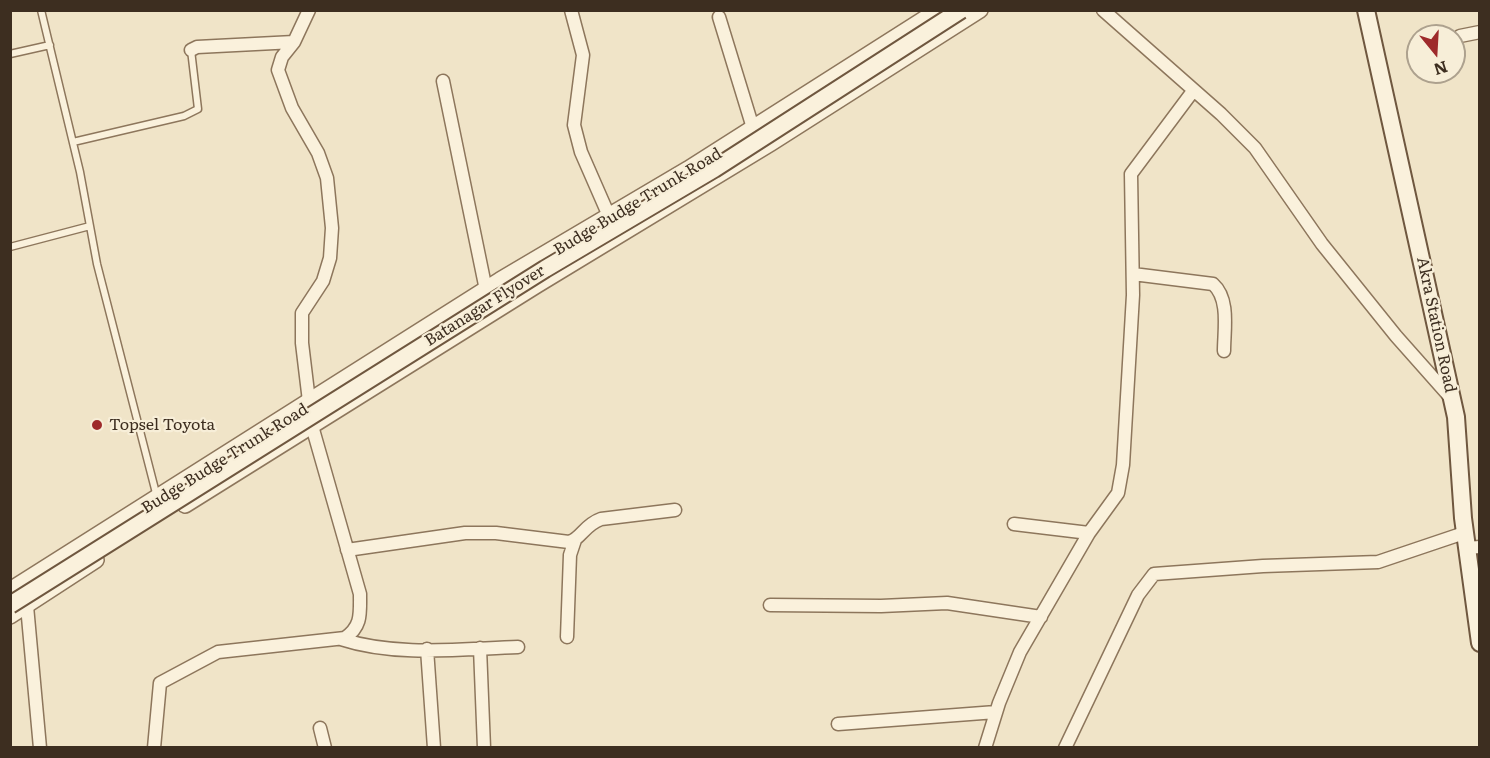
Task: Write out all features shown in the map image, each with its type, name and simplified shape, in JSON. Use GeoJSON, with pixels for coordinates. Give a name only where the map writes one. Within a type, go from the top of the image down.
{"type":"FeatureCollection","features":[{"type":"Feature","properties":{"kind":"main road","name":"Batanagar Flyover"},"geometry":{"type":"LineString","coordinates":[[19,605],[484,307],[714,169],[961,10]]}},
{"type":"Feature","properties":{"kind":"main road","name":"Akra Station Road"},"geometry":{"type":"LineString","coordinates":[[1366,10],[1452,399],[1470,543],[1479,643]]}},
{"type":"Feature","properties":{"kind":"street"},"geometry":{"type":"LineString","coordinates":[[309,10],[294,42],[282,57],[278,70],[292,108],[326,169],[332,228],[330,258],[323,281],[302,313],[312,426],[360,594],[360,622],[355,631],[341,639]]}},
{"type":"Feature","properties":{"kind":"street"},"geometry":{"type":"LineString","coordinates":[[570,10],[583,55],[574,125],[581,152],[609,216]]}},
{"type":"Feature","properties":{"kind":"street","name":"Budge Budge Trunk Road"},"geometry":{"type":"LineString","coordinates":[[10,616],[19,605],[312,426],[526,291],[771,143],[980,10]]}},
{"type":"Feature","properties":{"kind":"street"},"geometry":{"type":"LineString","coordinates":[[1103,10],[1255,148],[1322,244],[1396,336],[1452,399]]}},
{"type":"Feature","properties":{"kind":"street","name":"Budge Budge Trunk Road"},"geometry":{"type":"LineString","coordinates":[[10,590],[486,290],[753,128],[931,12]]}},
{"type":"Feature","properties":{"kind":"street"},"geometry":{"type":"LineString","coordinates":[[719,17],[753,128]]}},
{"type":"Feature","properties":{"kind":"street"},"geometry":{"type":"LineString","coordinates":[[190,50],[197,47],[294,42]]}},
{"type":"Feature","properties":{"kind":"street"},"geometry":{"type":"LineString","coordinates":[[444,81],[486,290]]}},
{"type":"Feature","properties":{"kind":"street"},"geometry":{"type":"LineString","coordinates":[[985,747],[1020,652],[1089,533],[1118,494],[1121,481],[1133,274],[1131,174],[1193,91]]}},
{"type":"Feature","properties":{"kind":"street"},"geometry":{"type":"LineString","coordinates":[[1133,274],[1213,284],[1221,291],[1224,304],[1224,351]]}},
{"type":"Feature","properties":{"kind":"street"},"geometry":{"type":"LineString","coordinates":[[567,637],[570,555],[575,540],[590,523],[601,519],[675,510]]}},
{"type":"Feature","properties":{"kind":"street"},"geometry":{"type":"LineString","coordinates":[[1014,524],[1089,533]]}},
{"type":"Feature","properties":{"kind":"street"},"geometry":{"type":"LineString","coordinates":[[348,550],[465,533],[496,533],[569,542],[575,540]]}},
{"type":"Feature","properties":{"kind":"street"},"geometry":{"type":"LineString","coordinates":[[1065,747],[1138,596],[1154,574],[1263,566],[1377,562],[1470,543]]}},
{"type":"Feature","properties":{"kind":"street"},"geometry":{"type":"LineString","coordinates":[[770,605],[881,606],[947,603],[1041,617]]}},
{"type":"Feature","properties":{"kind":"street"},"geometry":{"type":"LineString","coordinates":[[19,605],[40,747]]}},
{"type":"Feature","properties":{"kind":"street"},"geometry":{"type":"LineString","coordinates":[[154,747],[160,683],[218,652],[341,639],[360,645],[395,650],[518,647]]}},
{"type":"Feature","properties":{"kind":"street"},"geometry":{"type":"LineString","coordinates":[[480,648],[484,747]]}},
{"type":"Feature","properties":{"kind":"street"},"geometry":{"type":"LineString","coordinates":[[427,649],[434,747]]}},
{"type":"Feature","properties":{"kind":"street"},"geometry":{"type":"LineString","coordinates":[[838,724],[996,712]]}},
{"type":"Feature","properties":{"kind":"street"},"geometry":{"type":"LineString","coordinates":[[320,728],[325,747]]}},
{"type":"Feature","properties":{"kind":"lane"},"geometry":{"type":"LineString","coordinates":[[41,10],[73,142],[97,264],[157,497]]}},
{"type":"Feature","properties":{"kind":"lane"},"geometry":{"type":"LineString","coordinates":[[10,54],[50,45]]}},
{"type":"Feature","properties":{"kind":"lane"},"geometry":{"type":"LineString","coordinates":[[73,142],[184,116],[198,109],[190,50]]}},
{"type":"Feature","properties":{"kind":"lane"},"geometry":{"type":"LineString","coordinates":[[10,247],[90,226]]}},
{"type":"Feature","properties":{"kind":"place","name":"Topsel Toyota"},"geometry":{"type":"Point","coordinates":[97,425]}}]}
